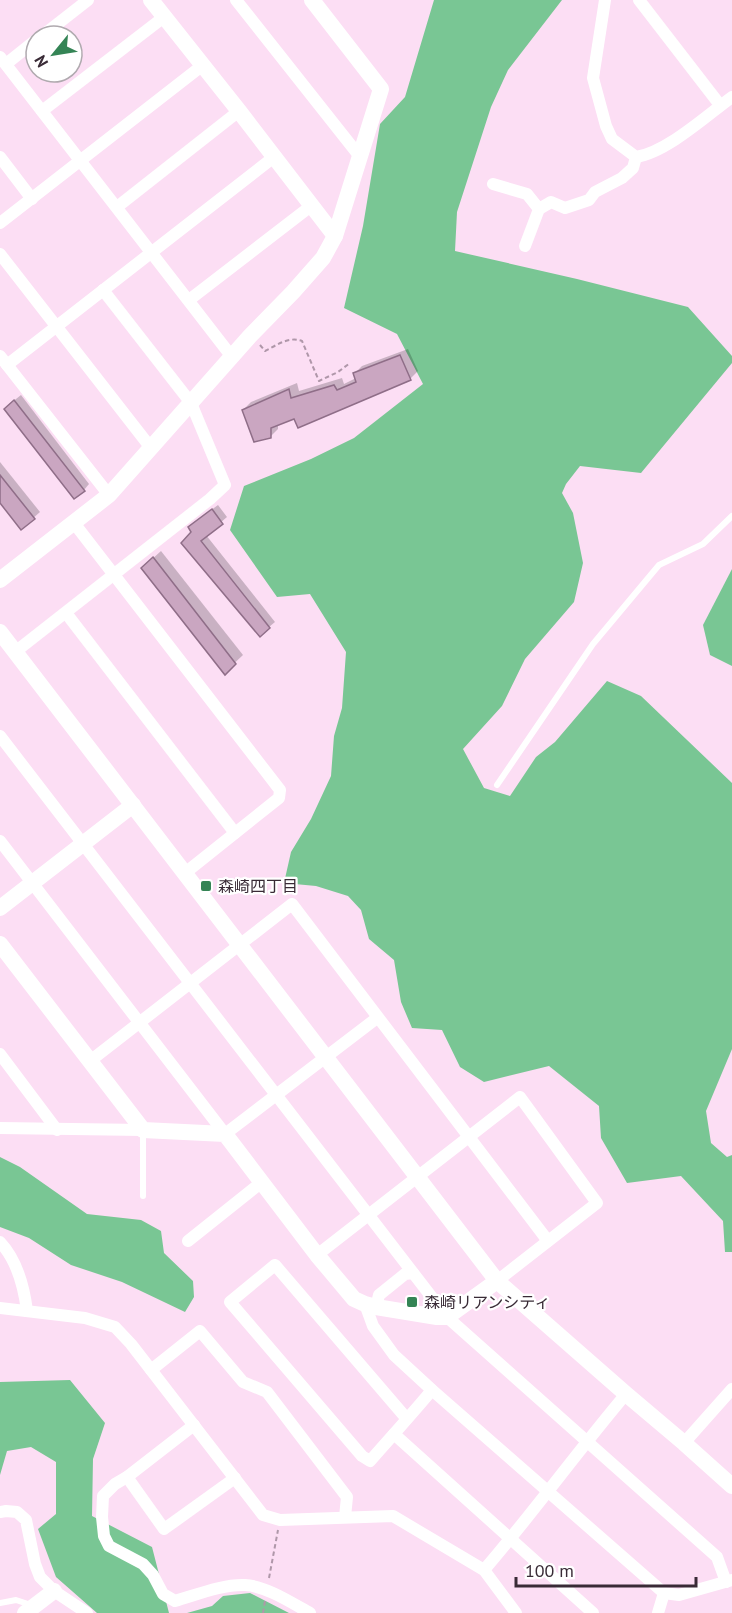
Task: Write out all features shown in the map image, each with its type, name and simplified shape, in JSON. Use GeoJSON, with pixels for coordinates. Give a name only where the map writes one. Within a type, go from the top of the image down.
{"type":"FeatureCollection","features":[{"type":"Feature","properties":{"kind":"street"},"geometry":{"type":"LineString","coordinates":[[57,24],[88,0]]}},
{"type":"Feature","properties":{"kind":"street"},"geometry":{"type":"LineString","coordinates":[[151,0],[335,236]]}},
{"type":"Feature","properties":{"kind":"street"},"geometry":{"type":"LineString","coordinates":[[236,0],[361,158]]}},
{"type":"Feature","properties":{"kind":"street"},"geometry":{"type":"LineString","coordinates":[[0,580],[109,495],[322,258],[335,236],[381,89],[312,0]]}},
{"type":"Feature","properties":{"kind":"street"},"geometry":{"type":"LineString","coordinates":[[605,0],[593,78],[606,126],[612,139],[636,157],[647,155],[664,147],[732,97]]}},
{"type":"Feature","properties":{"kind":"street"},"geometry":{"type":"LineString","coordinates":[[639,0],[720,105]]}},
{"type":"Feature","properties":{"kind":"street"},"geometry":{"type":"LineString","coordinates":[[42,111],[164,17]]}},
{"type":"Feature","properties":{"kind":"street"},"geometry":{"type":"LineString","coordinates":[[24,47],[3,60],[232,357]]}},
{"type":"Feature","properties":{"kind":"street"},"geometry":{"type":"LineString","coordinates":[[0,223],[203,65]]}},
{"type":"Feature","properties":{"kind":"street"},"geometry":{"type":"LineString","coordinates":[[117,207],[239,111]]}},
{"type":"Feature","properties":{"kind":"street"},"geometry":{"type":"LineString","coordinates":[[0,157],[32,199]]}},
{"type":"Feature","properties":{"kind":"street"},"geometry":{"type":"LineString","coordinates":[[109,495],[4,360],[56,327],[274,157]]}},
{"type":"Feature","properties":{"kind":"street"},"geometry":{"type":"LineString","coordinates":[[525,246],[539,209],[551,202],[565,208],[589,200],[595,192],[622,178],[633,168],[636,157]]}},
{"type":"Feature","properties":{"kind":"street"},"geometry":{"type":"LineString","coordinates":[[493,184],[527,194],[539,209]]}},
{"type":"Feature","properties":{"kind":"street"},"geometry":{"type":"LineString","coordinates":[[189,300],[311,206]]}},
{"type":"Feature","properties":{"kind":"street"},"geometry":{"type":"LineString","coordinates":[[0,254],[151,448]]}},
{"type":"Feature","properties":{"kind":"street"},"geometry":{"type":"LineString","coordinates":[[15,652],[115,575],[225,485],[191,403],[103,290]]}},
{"type":"Feature","properties":{"kind":"street"},"geometry":{"type":"LineString","coordinates":[[74,523],[280,790],[279,798],[185,873]]}},
{"type":"Feature","properties":{"kind":"street"},"geometry":{"type":"LineString","coordinates":[[66,613],[235,833]]}},
{"type":"Feature","properties":{"kind":"street"},"geometry":{"type":"LineString","coordinates":[[0,632],[498,1281],[732,1486]]}},
{"type":"Feature","properties":{"kind":"street"},"geometry":{"type":"LineString","coordinates":[[0,736],[447,1317],[717,1557],[729,1581],[679,1595],[664,1593],[394,1354],[373,1326],[370,1306],[379,1295],[405,1274],[413,1273]]}},
{"type":"Feature","properties":{"kind":"street"},"geometry":{"type":"LineString","coordinates":[[0,908],[133,805]]}},
{"type":"Feature","properties":{"kind":"street"},"geometry":{"type":"LineString","coordinates":[[0,841],[317,1255],[354,1299],[370,1306],[447,1317],[498,1281],[597,1203],[520,1097],[317,1255]]}},
{"type":"Feature","properties":{"kind":"street"},"geometry":{"type":"LineString","coordinates":[[90,1061],[292,904],[548,1241]]}},
{"type":"Feature","properties":{"kind":"street"},"geometry":{"type":"LineString","coordinates":[[0,944],[143,1130]]}},
{"type":"Feature","properties":{"kind":"street"},"geometry":{"type":"LineString","coordinates":[[0,1128],[143,1130],[225,1134],[377,1018]]}},
{"type":"Feature","properties":{"kind":"street"},"geometry":{"type":"LineString","coordinates":[[0,1054],[57,1130]]}},
{"type":"Feature","properties":{"kind":"street"},"geometry":{"type":"LineString","coordinates":[[188,1241],[261,1182]]}},
{"type":"Feature","properties":{"kind":"street"},"geometry":{"type":"LineString","coordinates":[[0,1242],[7,1250],[24,1289],[27,1311]]}},
{"type":"Feature","properties":{"kind":"street"},"geometry":{"type":"LineString","coordinates":[[407,1419],[275,1265],[230,1302],[362,1456],[370,1461],[394,1434],[407,1419],[432,1390]]}},
{"type":"Feature","properties":{"kind":"street"},"geometry":{"type":"LineString","coordinates":[[0,1308],[85,1318],[115,1328],[131,1344],[263,1515],[280,1520],[393,1516],[484,1570],[516,1613]]}},
{"type":"Feature","properties":{"kind":"street"},"geometry":{"type":"LineString","coordinates":[[151,1370],[200,1331],[243,1382],[267,1392],[347,1497],[345,1517]]}},
{"type":"Feature","properties":{"kind":"street"},"geometry":{"type":"LineString","coordinates":[[484,1570],[626,1394]]}},
{"type":"Feature","properties":{"kind":"street"},"geometry":{"type":"LineString","coordinates":[[684,1443],[730,1395]]}},
{"type":"Feature","properties":{"kind":"street"},"geometry":{"type":"LineString","coordinates":[[194,1425],[115,1484],[103,1496],[104,1536],[109,1546],[143,1564],[153,1575],[163,1594],[175,1601],[222,1588],[246,1585],[278,1595],[310,1613]]}},
{"type":"Feature","properties":{"kind":"street"},"geometry":{"type":"LineString","coordinates":[[394,1434],[593,1613]]}},
{"type":"Feature","properties":{"kind":"street"},"geometry":{"type":"LineString","coordinates":[[127,1477],[164,1529],[235,1478]]}},
{"type":"Feature","properties":{"kind":"street"},"geometry":{"type":"LineString","coordinates":[[0,1512],[17,1512],[26,1520],[40,1577],[54,1591],[87,1613]]}},
{"type":"Feature","properties":{"kind":"street"},"geometry":{"type":"LineString","coordinates":[[30,1610],[54,1591]]}},
{"type":"Feature","properties":{"kind":"street"},"geometry":{"type":"LineString","coordinates":[[658,1613],[664,1593]]}},
{"type":"Feature","properties":{"kind":"lane"},"geometry":{"type":"LineString","coordinates":[[497,785],[593,644],[659,565],[703,544],[732,516]]}},
{"type":"Feature","properties":{"kind":"lane"},"geometry":{"type":"LineString","coordinates":[[142,1196],[143,1130]]}},
{"type":"Feature","properties":{"kind":"lane"},"geometry":{"type":"LineString","coordinates":[[0,1604],[16,1600],[30,1610]]}},
{"type":"Feature","properties":{"kind":"path"},"geometry":{"type":"LineString","coordinates":[[250,336],[265,351],[284,341],[296,339],[302,341],[319,381],[339,372],[350,363]]}},
{"type":"Feature","properties":{"kind":"path"},"geometry":{"type":"LineString","coordinates":[[263,1613],[280,1520]]}},
{"type":"Feature","properties":{"kind":"green space"},"geometry":{"type":"Polygon","coordinates":[[[434,0],[562,0],[508,70],[491,107],[457,212],[455,251],[688,307],[732,356],[732,363],[641,473],[580,466],[566,484],[562,493],[573,513],[583,563],[574,602],[525,659],[502,706],[463,749],[484,788],[510,796],[536,757],[555,742],[607,681],[641,696],[732,783],[732,1049],[706,1111],[711,1143],[727,1157],[732,1155],[732,1252],[725,1252],[723,1221],[681,1176],[627,1183],[601,1138],[599,1106],[549,1066],[484,1082],[460,1067],[442,1030],[412,1028],[401,1002],[394,960],[369,939],[361,910],[348,896],[316,886],[284,883],[291,852],[311,819],[331,776],[334,736],[342,708],[346,652],[310,594],[277,597],[230,530],[244,486],[311,459],[354,438],[423,384],[397,334],[344,308],[363,226],[380,124],[405,97],[434,0]]]}},
{"type":"Feature","properties":{"kind":"green space"},"geometry":{"type":"Polygon","coordinates":[[[732,569],[732,666],[710,655],[703,625],[732,569]]]}},
{"type":"Feature","properties":{"kind":"green space"},"geometry":{"type":"Polygon","coordinates":[[[0,1157],[20,1167],[87,1214],[141,1220],[161,1231],[164,1253],[193,1281],[194,1297],[185,1312],[122,1282],[71,1265],[29,1238],[0,1227],[0,1157]]]}},
{"type":"Feature","properties":{"kind":"green space"},"geometry":{"type":"Polygon","coordinates":[[[70,1380],[105,1423],[93,1459],[92,1516],[152,1547],[169,1613],[97,1613],[56,1577],[38,1529],[56,1514],[56,1462],[31,1447],[7,1451],[0,1475],[0,1382],[70,1380]]]}},
{"type":"Feature","properties":{"kind":"green space"},"geometry":{"type":"Polygon","coordinates":[[[250,1593],[289,1613],[187,1613],[212,1606],[223,1596],[250,1593]]]}},
{"type":"Feature","properties":{"kind":"building"},"geometry":{"type":"Polygon","coordinates":[[[400,355],[411,380],[298,428],[294,419],[271,428],[271,438],[254,442],[242,410],[289,389],[291,398],[334,385],[337,390],[356,382],[353,373],[400,355]]]}},
{"type":"Feature","properties":{"kind":"building"},"geometry":{"type":"Polygon","coordinates":[[[14,400],[85,491],[74,499],[4,409],[14,400]]]}},
{"type":"Feature","properties":{"kind":"building"},"geometry":{"type":"Polygon","coordinates":[[[0,475],[35,519],[21,530],[0,503],[0,475]]]}},
{"type":"Feature","properties":{"kind":"building"},"geometry":{"type":"Polygon","coordinates":[[[212,509],[223,524],[201,541],[270,628],[260,637],[181,543],[191,532],[188,527],[212,509]]]}},
{"type":"Feature","properties":{"kind":"building"},"geometry":{"type":"Polygon","coordinates":[[[153,557],[236,664],[225,675],[141,568],[153,557]]]}},
{"type":"Feature","properties":{"kind":"place","name":"森崎四丁目"},"geometry":{"type":"Point","coordinates":[206,886]}},
{"type":"Feature","properties":{"kind":"place","name":"森崎リアンシティ"},"geometry":{"type":"Point","coordinates":[412,1302]}}]}
